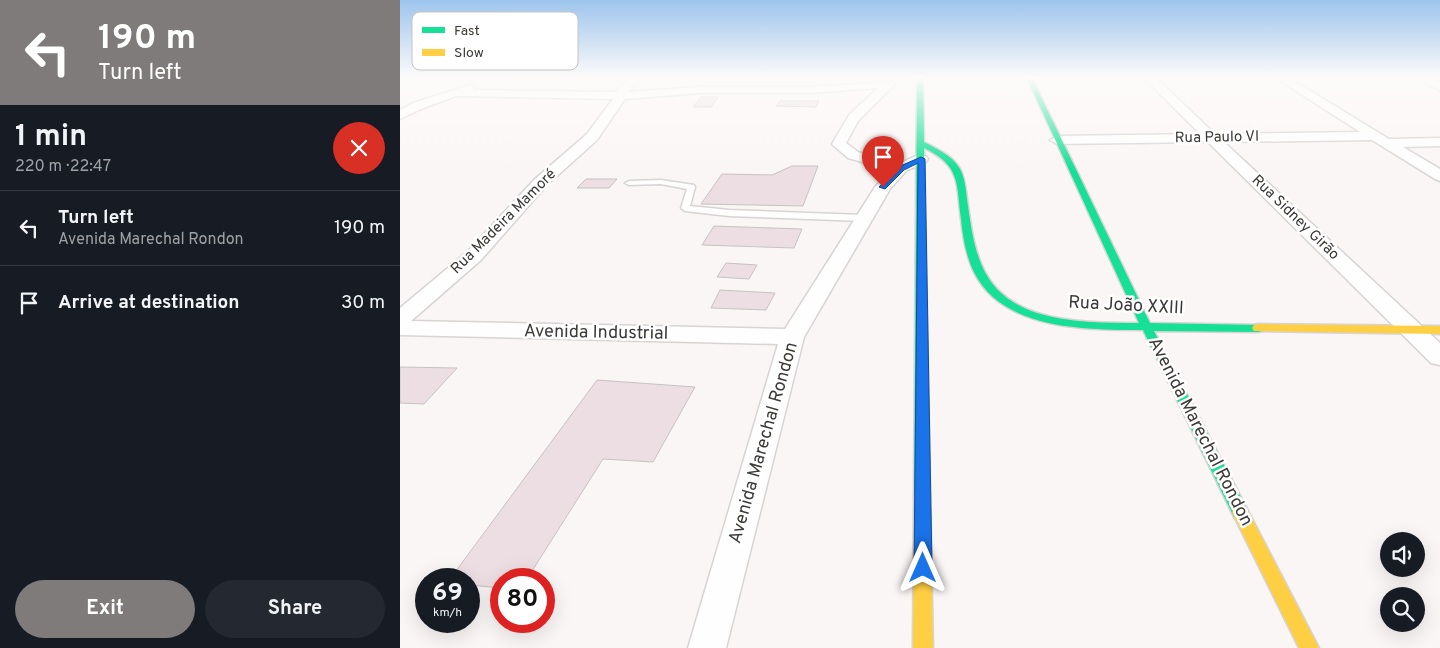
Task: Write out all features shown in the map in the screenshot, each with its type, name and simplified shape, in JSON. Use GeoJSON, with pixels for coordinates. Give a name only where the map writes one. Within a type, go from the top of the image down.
{"type":"FeatureCollection","features":[{"type":"Feature","properties":{"kind":"main road"},"geometry":{"type":"LineString","coordinates":[[920,108],[923,648]]}},
{"type":"Feature","properties":{"kind":"main road","name":"Avenida Marechal Rondon"},"geometry":{"type":"LineString","coordinates":[[1043,108],[1146,326],[1308,648]]}},
{"type":"Feature","properties":{"kind":"main road","name":"Rua João XXIII"},"geometry":{"type":"LineString","coordinates":[[921,151],[938,152],[957,168],[974,263],[987,289],[1012,305],[1060,321],[1097,326],[1440,330]]}},
{"type":"Feature","properties":{"kind":"street"},"geometry":{"type":"LineString","coordinates":[[400,114],[415,108]]}},
{"type":"Feature","properties":{"kind":"street","name":"Rua Madeira Mamoré"},"geometry":{"type":"LineString","coordinates":[[400,319],[474,256],[541,182],[592,137],[612,108]]}},
{"type":"Feature","properties":{"kind":"street"},"geometry":{"type":"LineString","coordinates":[[861,108],[843,132],[839,144],[853,155],[901,168]]}},
{"type":"Feature","properties":{"kind":"street","name":"Rua Sidney Girão"},"geometry":{"type":"LineString","coordinates":[[1181,108],[1440,357]]}},
{"type":"Feature","properties":{"kind":"street"},"geometry":{"type":"LineString","coordinates":[[1330,108],[1440,176]]}},
{"type":"Feature","properties":{"kind":"street","name":"Rua Paulo VI"},"geometry":{"type":"LineString","coordinates":[[1057,140],[1212,138],[1440,142]]}},
{"type":"Feature","properties":{"kind":"street","name":"Avenida Marechal Rondon"},"geometry":{"type":"LineString","coordinates":[[707,648],[792,337],[883,187],[921,151]]}},
{"type":"Feature","properties":{"kind":"street","name":"Avenida Industrial"},"geometry":{"type":"LineString","coordinates":[[400,328],[792,337]]}},
{"type":"Feature","properties":{"kind":"lane"},"geometry":{"type":"LineString","coordinates":[[629,183],[661,182],[691,187],[685,208],[729,214],[863,218]]}},
{"type":"Feature","properties":{"kind":"building"},"geometry":{"type":"Polygon","coordinates":[[[792,166],[818,166],[803,206],[701,204],[722,174],[772,175],[792,166]]]}},
{"type":"Feature","properties":{"kind":"building"},"geometry":{"type":"Polygon","coordinates":[[[586,179],[617,179],[609,188],[577,188],[586,179]]]}},
{"type":"Feature","properties":{"kind":"building"},"geometry":{"type":"Polygon","coordinates":[[[714,226],[802,229],[794,248],[702,245],[714,226]]]}},
{"type":"Feature","properties":{"kind":"building"},"geometry":{"type":"Polygon","coordinates":[[[726,263],[757,265],[749,279],[717,277],[726,263]]]}},
{"type":"Feature","properties":{"kind":"building"},"geometry":{"type":"Polygon","coordinates":[[[720,290],[775,293],[766,310],[711,308],[720,290]]]}},
{"type":"Feature","properties":{"kind":"building"},"geometry":{"type":"Polygon","coordinates":[[[400,367],[457,368],[424,404],[400,403],[400,367]]]}},
{"type":"Feature","properties":{"kind":"building"},"geometry":{"type":"Polygon","coordinates":[[[597,380],[695,387],[653,462],[603,459],[534,568],[490,568],[490,587],[480,586],[480,568],[458,568],[597,380]]]}},
{"type":"Feature","properties":{"kind":"traffic: fast"},"geometry":{"type":"LineString","coordinates":[[920,108],[922,496]]}},
{"type":"Feature","properties":{"kind":"traffic: fast"},"geometry":{"type":"LineString","coordinates":[[1043,108],[1146,326],[1240,512]]}},
{"type":"Feature","properties":{"kind":"traffic: fast"},"geometry":{"type":"LineString","coordinates":[[920,143],[943,155],[956,169],[960,180],[970,250],[974,263],[987,286],[997,296],[1014,307],[1033,315],[1053,320],[1096,326],[1258,328]]}},
{"type":"Feature","properties":{"kind":"traffic: slow"},"geometry":{"type":"LineString","coordinates":[[1258,328],[1440,330]]}},
{"type":"Feature","properties":{"kind":"traffic: slow"},"geometry":{"type":"LineString","coordinates":[[922,496],[923,648]]}},
{"type":"Feature","properties":{"kind":"traffic: slow"},"geometry":{"type":"LineString","coordinates":[[1240,512],[1309,648]]}},
{"type":"Feature","properties":{"kind":"route"},"geometry":{"type":"LineString","coordinates":[[883,187],[901,168],[921,159],[923,568]]}}]}
